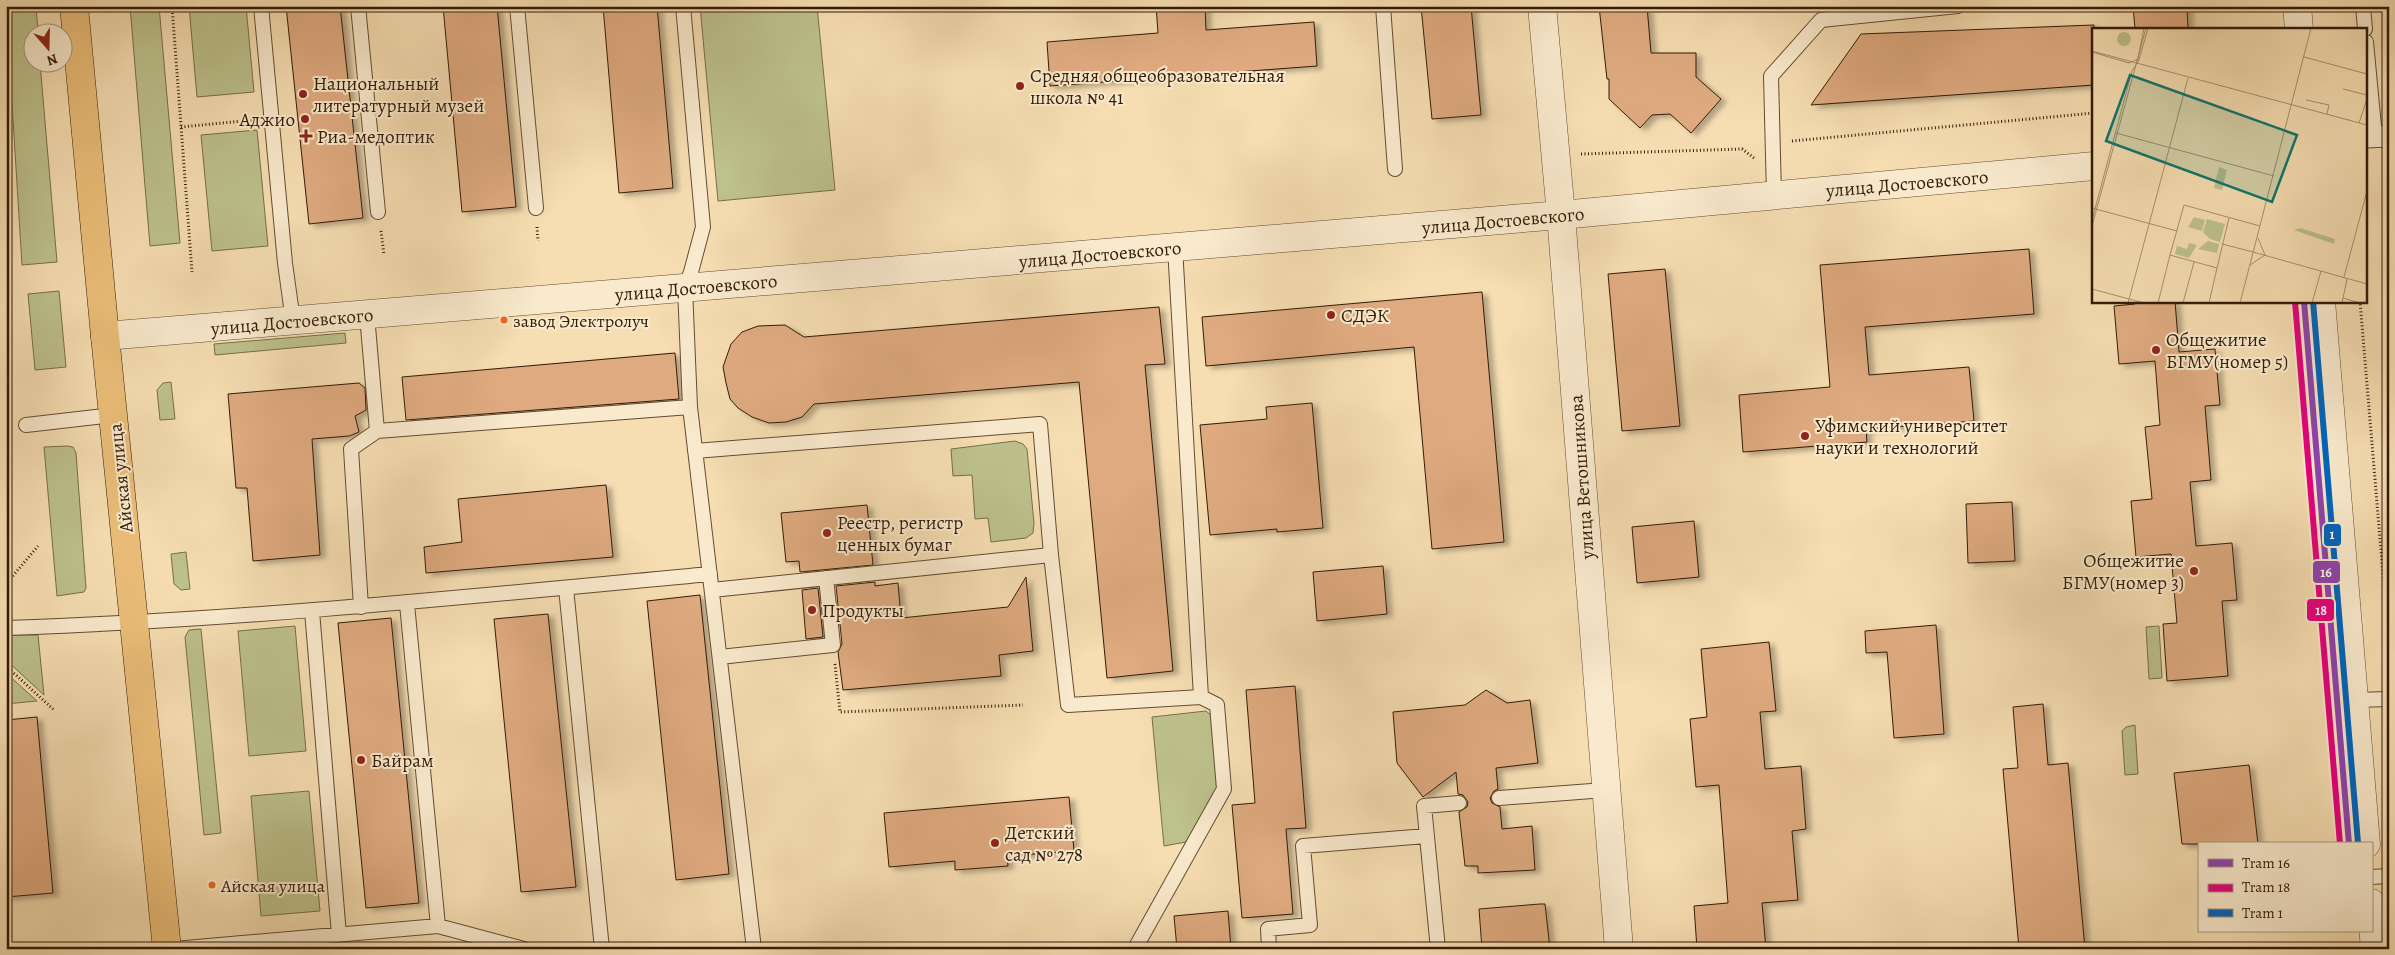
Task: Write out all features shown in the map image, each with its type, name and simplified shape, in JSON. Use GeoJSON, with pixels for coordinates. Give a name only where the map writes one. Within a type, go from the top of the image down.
{"type":"FeatureCollection","features":[{"type":"Feature","properties":{"kind":"main road","name":"Айская улица"},"geometry":{"type":"LineString","coordinates":[[74,6],[105,336],[167,949]]}},
{"type":"Feature","properties":{"kind":"street","name":"улица Ветошникова"},"geometry":{"type":"LineString","coordinates":[[1542,6],[1561,215],[1618,949]]}},
{"type":"Feature","properties":{"kind":"street"},"geometry":{"type":"LineString","coordinates":[[2297,6],[2298,28]]}},
{"type":"Feature","properties":{"kind":"street","name":"улица Достоевского"},"geometry":{"type":"LineString","coordinates":[[105,336],[1561,215],[2092,166]]}},
{"type":"Feature","properties":{"kind":"street"},"geometry":{"type":"LineString","coordinates":[[2321,302],[2366,842]]}},
{"type":"Feature","properties":{"kind":"street"},"geometry":{"type":"LineString","coordinates":[[2372,914],[2375,949]]}},
{"type":"Feature","properties":{"kind":"lane"},"geometry":{"type":"LineString","coordinates":[[261,6],[293,321]]}},
{"type":"Feature","properties":{"kind":"lane"},"geometry":{"type":"LineString","coordinates":[[358,6],[378,212]]}},
{"type":"Feature","properties":{"kind":"lane"},"geometry":{"type":"LineString","coordinates":[[517,6],[536,208]]}},
{"type":"Feature","properties":{"kind":"lane"},"geometry":{"type":"LineString","coordinates":[[683,6],[703,227],[692,272],[685,288],[690,407],[754,949]]}},
{"type":"Feature","properties":{"kind":"lane"},"geometry":{"type":"LineString","coordinates":[[1383,6],[1395,169]]}},
{"type":"Feature","properties":{"kind":"lane"},"geometry":{"type":"LineString","coordinates":[[1774,196],[1771,76],[1820,20],[1958,6]]}},
{"type":"Feature","properties":{"kind":"lane"},"geometry":{"type":"LineString","coordinates":[[2364,6],[2365,28]]}},
{"type":"Feature","properties":{"kind":"lane"},"geometry":{"type":"LineString","coordinates":[[2368,59],[2377,136]]}},
{"type":"Feature","properties":{"kind":"lane"},"geometry":{"type":"LineString","coordinates":[[1175,247],[1202,697]]}},
{"type":"Feature","properties":{"kind":"lane"},"geometry":{"type":"LineString","coordinates":[[367,315],[377,431]]}},
{"type":"Feature","properties":{"kind":"lane"},"geometry":{"type":"LineString","coordinates":[[361,608],[351,449],[377,431],[690,407]]}},
{"type":"Feature","properties":{"kind":"lane"},"geometry":{"type":"LineString","coordinates":[[26,425],[113,415]]}},
{"type":"Feature","properties":{"kind":"lane"},"geometry":{"type":"LineString","coordinates":[[695,451],[1040,424],[1051,555],[1068,705],[1202,697],[1217,705],[1224,790],[1137,945],[1137,949]]}},
{"type":"Feature","properties":{"kind":"lane"},"geometry":{"type":"LineString","coordinates":[[712,590],[1051,555]]}},
{"type":"Feature","properties":{"kind":"lane"},"geometry":{"type":"LineString","coordinates":[[6,628],[361,608],[710,574]]}},
{"type":"Feature","properties":{"kind":"lane"},"geometry":{"type":"LineString","coordinates":[[720,657],[833,645],[826,578]]}},
{"type":"Feature","properties":{"kind":"lane"},"geometry":{"type":"LineString","coordinates":[[566,588],[602,949]]}},
{"type":"Feature","properties":{"kind":"lane"},"geometry":{"type":"LineString","coordinates":[[407,604],[438,926]]}},
{"type":"Feature","properties":{"kind":"lane"},"geometry":{"type":"LineString","coordinates":[[312,611],[339,934]]}},
{"type":"Feature","properties":{"kind":"lane"},"geometry":{"type":"LineString","coordinates":[[2355,700],[2389,698]]}},
{"type":"Feature","properties":{"kind":"lane"},"geometry":{"type":"LineString","coordinates":[[1499,798],[1605,790]]}},
{"type":"Feature","properties":{"kind":"lane"},"geometry":{"type":"LineString","coordinates":[[1438,949],[1424,806],[1458,803]]}},
{"type":"Feature","properties":{"kind":"lane"},"geometry":{"type":"LineString","coordinates":[[1269,949],[1268,929],[1310,924],[1303,846],[1426,836]]}},
{"type":"Feature","properties":{"kind":"lane"},"geometry":{"type":"LineString","coordinates":[[2372,877],[2389,876]]}},
{"type":"Feature","properties":{"kind":"lane"},"geometry":{"type":"LineString","coordinates":[[174,949],[438,926],[524,949]]}},
{"type":"Feature","properties":{"kind":"path"},"geometry":{"type":"LineString","coordinates":[[172,6],[192,272]]}},
{"type":"Feature","properties":{"kind":"path"},"geometry":{"type":"LineString","coordinates":[[1578,154],[1742,149],[1756,160],[1773,159],[1783,158],[1792,141],[2092,113]]}},
{"type":"Feature","properties":{"kind":"path"},"geometry":{"type":"LineString","coordinates":[[181,126],[271,119]]}},
{"type":"Feature","properties":{"kind":"path"},"geometry":{"type":"LineString","coordinates":[[378,212],[384,255]]}},
{"type":"Feature","properties":{"kind":"path"},"geometry":{"type":"LineString","coordinates":[[2360,302],[2389,646]]}},
{"type":"Feature","properties":{"kind":"path"},"geometry":{"type":"LineString","coordinates":[[6,584],[38,546]]}},
{"type":"Feature","properties":{"kind":"path"},"geometry":{"type":"LineString","coordinates":[[833,645],[840,712],[1023,705]]}},
{"type":"Feature","properties":{"kind":"path"},"geometry":{"type":"LineString","coordinates":[[6,666],[54,710]]}},
{"type":"Feature","properties":{"kind":"green space"},"geometry":{"type":"Polygon","coordinates":[[[6,6],[36,6],[37,22],[22,22],[22,72],[41,72],[57,262],[22,265],[6,6]]]}},
{"type":"Feature","properties":{"kind":"green space"},"geometry":{"type":"Polygon","coordinates":[[[130,6],[159,6],[180,243],[150,246],[130,6]]]}},
{"type":"Feature","properties":{"kind":"green space"},"geometry":{"type":"Polygon","coordinates":[[[189,6],[246,6],[254,92],[197,97],[189,6]]]}},
{"type":"Feature","properties":{"kind":"green space"},"geometry":{"type":"Polygon","coordinates":[[[700,6],[817,6],[835,190],[718,201],[700,6]]]}},
{"type":"Feature","properties":{"kind":"green space"},"geometry":{"type":"Polygon","coordinates":[[[257,130],[268,246],[212,251],[201,135],[257,130]]]}},
{"type":"Feature","properties":{"kind":"green space"},"geometry":{"type":"Polygon","coordinates":[[[59,291],[66,367],[35,370],[28,294],[59,291]]]}},
{"type":"Feature","properties":{"kind":"green space"},"geometry":{"type":"Polygon","coordinates":[[[345,333],[346,343],[215,355],[214,344],[345,333]]]}},
{"type":"Feature","properties":{"kind":"green space"},"geometry":{"type":"Polygon","coordinates":[[[171,382],[175,419],[160,420],[157,390],[163,383],[171,382]]]}},
{"type":"Feature","properties":{"kind":"green space"},"geometry":{"type":"Polygon","coordinates":[[[1015,441],[1023,444],[1027,449],[1034,523],[1033,533],[1026,538],[991,542],[988,518],[975,519],[972,475],[953,476],[951,449],[1015,441]]]}},
{"type":"Feature","properties":{"kind":"green space"},"geometry":{"type":"Polygon","coordinates":[[[44,447],[73,447],[76,453],[86,588],[84,592],[57,596],[44,447]]]}},
{"type":"Feature","properties":{"kind":"green space"},"geometry":{"type":"Polygon","coordinates":[[[186,552],[190,589],[181,590],[174,584],[171,554],[186,552]]]}},
{"type":"Feature","properties":{"kind":"green space"},"geometry":{"type":"Polygon","coordinates":[[[295,626],[306,751],[249,756],[238,631],[295,626]]]}},
{"type":"Feature","properties":{"kind":"green space"},"geometry":{"type":"Polygon","coordinates":[[[2159,626],[2162,678],[2149,679],[2146,627],[2159,626]]]}},
{"type":"Feature","properties":{"kind":"green space"},"geometry":{"type":"Polygon","coordinates":[[[201,629],[221,833],[204,835],[185,637],[189,630],[201,629]]]}},
{"type":"Feature","properties":{"kind":"green space"},"geometry":{"type":"Polygon","coordinates":[[[6,635],[38,635],[44,695],[6,660],[6,635]]]}},
{"type":"Feature","properties":{"kind":"green space"},"geometry":{"type":"Polygon","coordinates":[[[6,673],[37,701],[6,704],[6,673]]]}},
{"type":"Feature","properties":{"kind":"green space"},"geometry":{"type":"Polygon","coordinates":[[[1206,711],[1212,716],[1219,789],[1186,842],[1164,846],[1152,717],[1206,711]]]}},
{"type":"Feature","properties":{"kind":"green space"},"geometry":{"type":"Polygon","coordinates":[[[2135,725],[2138,774],[2125,775],[2122,731],[2126,727],[2135,725]]]}},
{"type":"Feature","properties":{"kind":"green space"},"geometry":{"type":"Polygon","coordinates":[[[309,791],[320,911],[261,916],[251,796],[309,791]]]}},
{"type":"Feature","properties":{"kind":"building"},"geometry":{"type":"Polygon","coordinates":[[[286,6],[340,6],[363,218],[309,224],[286,6]]]}},
{"type":"Feature","properties":{"kind":"building"},"geometry":{"type":"Polygon","coordinates":[[[443,6],[497,6],[516,207],[462,212],[443,6]]]}},
{"type":"Feature","properties":{"kind":"building"},"geometry":{"type":"Polygon","coordinates":[[[603,6],[657,6],[673,188],[619,193],[603,6]]]}},
{"type":"Feature","properties":{"kind":"building"},"geometry":{"type":"Polygon","coordinates":[[[1156,6],[1205,6],[1206,30],[1314,22],[1317,66],[1050,86],[1047,42],[1158,33],[1156,6]]]}},
{"type":"Feature","properties":{"kind":"building"},"geometry":{"type":"Polygon","coordinates":[[[1421,6],[1471,6],[1481,115],[1432,119],[1421,6]]]}},
{"type":"Feature","properties":{"kind":"building"},"geometry":{"type":"Polygon","coordinates":[[[1599,6],[1647,6],[1651,53],[1696,53],[1696,77],[1721,99],[1691,133],[1670,114],[1652,115],[1640,128],[1609,99],[1609,79],[1607,79],[1599,6]]]}},
{"type":"Feature","properties":{"kind":"building"},"geometry":{"type":"Polygon","coordinates":[[[2133,6],[2187,6],[2188,28],[2135,28],[2133,6]]]}},
{"type":"Feature","properties":{"kind":"building"},"geometry":{"type":"Polygon","coordinates":[[[2094,25],[2094,28],[2092,28],[2092,85],[1811,105],[1861,34],[2094,25]]]}},
{"type":"Feature","properties":{"kind":"building"},"geometry":{"type":"Polygon","coordinates":[[[2029,249],[2034,314],[1865,327],[1869,375],[1969,367],[1974,421],[1866,429],[1867,442],[1743,452],[1739,395],[1830,387],[1820,265],[2029,249]]]}},
{"type":"Feature","properties":{"kind":"building"},"geometry":{"type":"Polygon","coordinates":[[[1665,269],[1680,426],[1622,431],[1608,274],[1665,269]]]}},
{"type":"Feature","properties":{"kind":"building"},"geometry":{"type":"Polygon","coordinates":[[[1482,292],[1504,542],[1432,549],[1414,347],[1206,366],[1202,317],[1482,292]]]}},
{"type":"Feature","properties":{"kind":"building"},"geometry":{"type":"Polygon","coordinates":[[[2134,302],[2175,302],[2179,352],[2215,349],[2220,405],[2205,406],[2211,480],[2190,482],[2196,546],[2232,543],[2237,600],[2222,601],[2228,676],[2167,681],[2163,624],[2177,623],[2171,554],[2136,557],[2131,501],[2152,499],[2145,427],[2160,425],[2155,361],[2119,364],[2114,306],[2135,304],[2134,302]]]}},
{"type":"Feature","properties":{"kind":"building"},"geometry":{"type":"Polygon","coordinates":[[[1159,307],[1165,364],[1145,365],[1173,671],[1107,678],[1079,382],[814,404],[802,417],[786,422],[769,423],[752,417],[738,408],[730,399],[723,367],[731,344],[742,332],[758,326],[785,325],[804,337],[1159,307]]]}},
{"type":"Feature","properties":{"kind":"building"},"geometry":{"type":"Polygon","coordinates":[[[675,353],[679,399],[406,420],[402,377],[675,353]]]}},
{"type":"Feature","properties":{"kind":"building"},"geometry":{"type":"Polygon","coordinates":[[[359,383],[365,388],[366,410],[355,416],[359,432],[349,436],[312,439],[320,555],[253,561],[247,488],[236,488],[228,394],[359,383]]]}},
{"type":"Feature","properties":{"kind":"building"},"geometry":{"type":"Polygon","coordinates":[[[1312,403],[1323,528],[1277,532],[1277,529],[1210,535],[1200,425],[1267,419],[1266,407],[1312,403]]]}},
{"type":"Feature","properties":{"kind":"building"},"geometry":{"type":"Polygon","coordinates":[[[606,485],[613,557],[426,573],[424,547],[462,542],[458,499],[606,485]]]}},
{"type":"Feature","properties":{"kind":"building"},"geometry":{"type":"Polygon","coordinates":[[[2012,502],[2015,561],[1968,563],[1966,504],[2012,502]]]}},
{"type":"Feature","properties":{"kind":"building","name":"Реестр, регистр ценных бумаг"},"geometry":{"type":"Polygon","coordinates":[[[867,505],[873,565],[800,572],[799,561],[786,562],[781,513],[867,505]]]}},
{"type":"Feature","properties":{"kind":"building"},"geometry":{"type":"Polygon","coordinates":[[[1694,521],[1699,577],[1637,583],[1632,527],[1694,521]]]}},
{"type":"Feature","properties":{"kind":"building"},"geometry":{"type":"Polygon","coordinates":[[[1383,566],[1387,614],[1317,621],[1313,572],[1383,566]]]}},
{"type":"Feature","properties":{"kind":"building"},"geometry":{"type":"Polygon","coordinates":[[[1026,577],[1033,651],[999,655],[1001,676],[843,690],[838,652],[842,644],[836,586],[875,582],[875,586],[898,583],[901,618],[1008,607],[1026,577]]]}},
{"type":"Feature","properties":{"kind":"building"},"geometry":{"type":"Polygon","coordinates":[[[818,588],[823,637],[806,639],[802,590],[818,588]]]}},
{"type":"Feature","properties":{"kind":"building"},"geometry":{"type":"Polygon","coordinates":[[[700,595],[729,874],[676,880],[647,601],[700,595]]]}},
{"type":"Feature","properties":{"kind":"building"},"geometry":{"type":"Polygon","coordinates":[[[548,614],[576,887],[521,892],[494,619],[548,614]]]}},
{"type":"Feature","properties":{"kind":"building"},"geometry":{"type":"Polygon","coordinates":[[[391,618],[419,903],[366,908],[338,623],[391,618]]]}},
{"type":"Feature","properties":{"kind":"building"},"geometry":{"type":"Polygon","coordinates":[[[1936,625],[1944,734],[1894,738],[1887,652],[1866,653],[1865,631],[1936,625]]]}},
{"type":"Feature","properties":{"kind":"building"},"geometry":{"type":"Polygon","coordinates":[[[1769,642],[1776,711],[1760,712],[1765,769],[1801,766],[1806,829],[1792,831],[1798,900],[1762,903],[1766,949],[1697,949],[1694,906],[1728,903],[1719,785],[1696,787],[1690,719],[1707,717],[1701,649],[1769,642]]]}},
{"type":"Feature","properties":{"kind":"building"},"geometry":{"type":"Polygon","coordinates":[[[1295,686],[1306,828],[1286,829],[1293,914],[1242,918],[1232,805],[1255,803],[1246,690],[1295,686]]]}},
{"type":"Feature","properties":{"kind":"building"},"geometry":{"type":"Polygon","coordinates":[[[1486,690],[1507,703],[1530,700],[1538,763],[1496,768],[1498,789],[1494,791],[1490,798],[1492,803],[1500,807],[1502,829],[1532,826],[1535,870],[1478,873],[1478,866],[1465,866],[1459,812],[1467,807],[1468,802],[1463,795],[1458,794],[1456,772],[1423,797],[1397,763],[1393,712],[1465,705],[1486,690]]]}},
{"type":"Feature","properties":{"kind":"building"},"geometry":{"type":"Polygon","coordinates":[[[2043,704],[2048,765],[2068,763],[2085,949],[2019,949],[2003,769],[2018,768],[2013,707],[2043,704]]]}},
{"type":"Feature","properties":{"kind":"building"},"geometry":{"type":"Polygon","coordinates":[[[37,717],[53,893],[6,897],[6,720],[37,717]]]}},
{"type":"Feature","properties":{"kind":"building"},"geometry":{"type":"Polygon","coordinates":[[[2249,765],[2258,842],[2198,842],[2198,844],[2182,844],[2174,773],[2249,765]]]}},
{"type":"Feature","properties":{"kind":"building"},"geometry":{"type":"Polygon","coordinates":[[[1069,797],[1074,851],[1007,856],[1008,866],[955,870],[955,861],[889,867],[884,813],[1069,797]]]}},
{"type":"Feature","properties":{"kind":"building"},"geometry":{"type":"Polygon","coordinates":[[[1545,904],[1550,949],[1482,949],[1479,909],[1545,904]]]}},
{"type":"Feature","properties":{"kind":"building"},"geometry":{"type":"Polygon","coordinates":[[[1228,911],[1231,949],[1177,949],[1174,916],[1228,911]]]}},
{"type":"Feature","properties":{"kind":"tram line","name":"18"},"geometry":{"type":"LineString","coordinates":[[2295,302],[2340,842]]}},
{"type":"Feature","properties":{"kind":"tram line","name":"16"},"geometry":{"type":"LineString","coordinates":[[2304,302],[2349,842]]}},
{"type":"Feature","properties":{"kind":"tram line","name":"1"},"geometry":{"type":"LineString","coordinates":[[2313,302],[2358,842]]}},
{"type":"Feature","properties":{"kind":"place","name":"Средняя общеобразовательная школа № 41"},"geometry":{"type":"Point","coordinates":[1020,86]}},
{"type":"Feature","properties":{"kind":"place","name":"Национальный литературный музей"},"geometry":{"type":"Point","coordinates":[303,94]}},
{"type":"Feature","properties":{"kind":"place","name":"Аджио"},"geometry":{"type":"Point","coordinates":[305,119]}},
{"type":"Feature","properties":{"kind":"place","name":"Риа-медоптик"},"geometry":{"type":"Point","coordinates":[306,136]}},
{"type":"Feature","properties":{"kind":"place","name":"СДЭК"},"geometry":{"type":"Point","coordinates":[1331,315]}},
{"type":"Feature","properties":{"kind":"place","name":"завод Электролуч"},"geometry":{"type":"Point","coordinates":[504,320]}},
{"type":"Feature","properties":{"kind":"place","name":"Общежитие БГМУ(номер 5)"},"geometry":{"type":"Point","coordinates":[2156,350]}},
{"type":"Feature","properties":{"kind":"place","name":"Уфимский университет науки и технологий"},"geometry":{"type":"Point","coordinates":[1805,436]}},
{"type":"Feature","properties":{"kind":"place","name":"Реестр, регистр ценных бумаг"},"geometry":{"type":"Point","coordinates":[827,533]}},
{"type":"Feature","properties":{"kind":"place","name":"Общежитие БГМУ(номер 3)"},"geometry":{"type":"Point","coordinates":[2194,571]}},
{"type":"Feature","properties":{"kind":"place","name":"Продукты"},"geometry":{"type":"Point","coordinates":[812,610]}},
{"type":"Feature","properties":{"kind":"place","name":"Байрам"},"geometry":{"type":"Point","coordinates":[361,760]}},
{"type":"Feature","properties":{"kind":"place","name":"Детский сад № 278"},"geometry":{"type":"Point","coordinates":[995,843]}},
{"type":"Feature","properties":{"kind":"place","name":"Айская улица"},"geometry":{"type":"Point","coordinates":[212,885]}}]}
